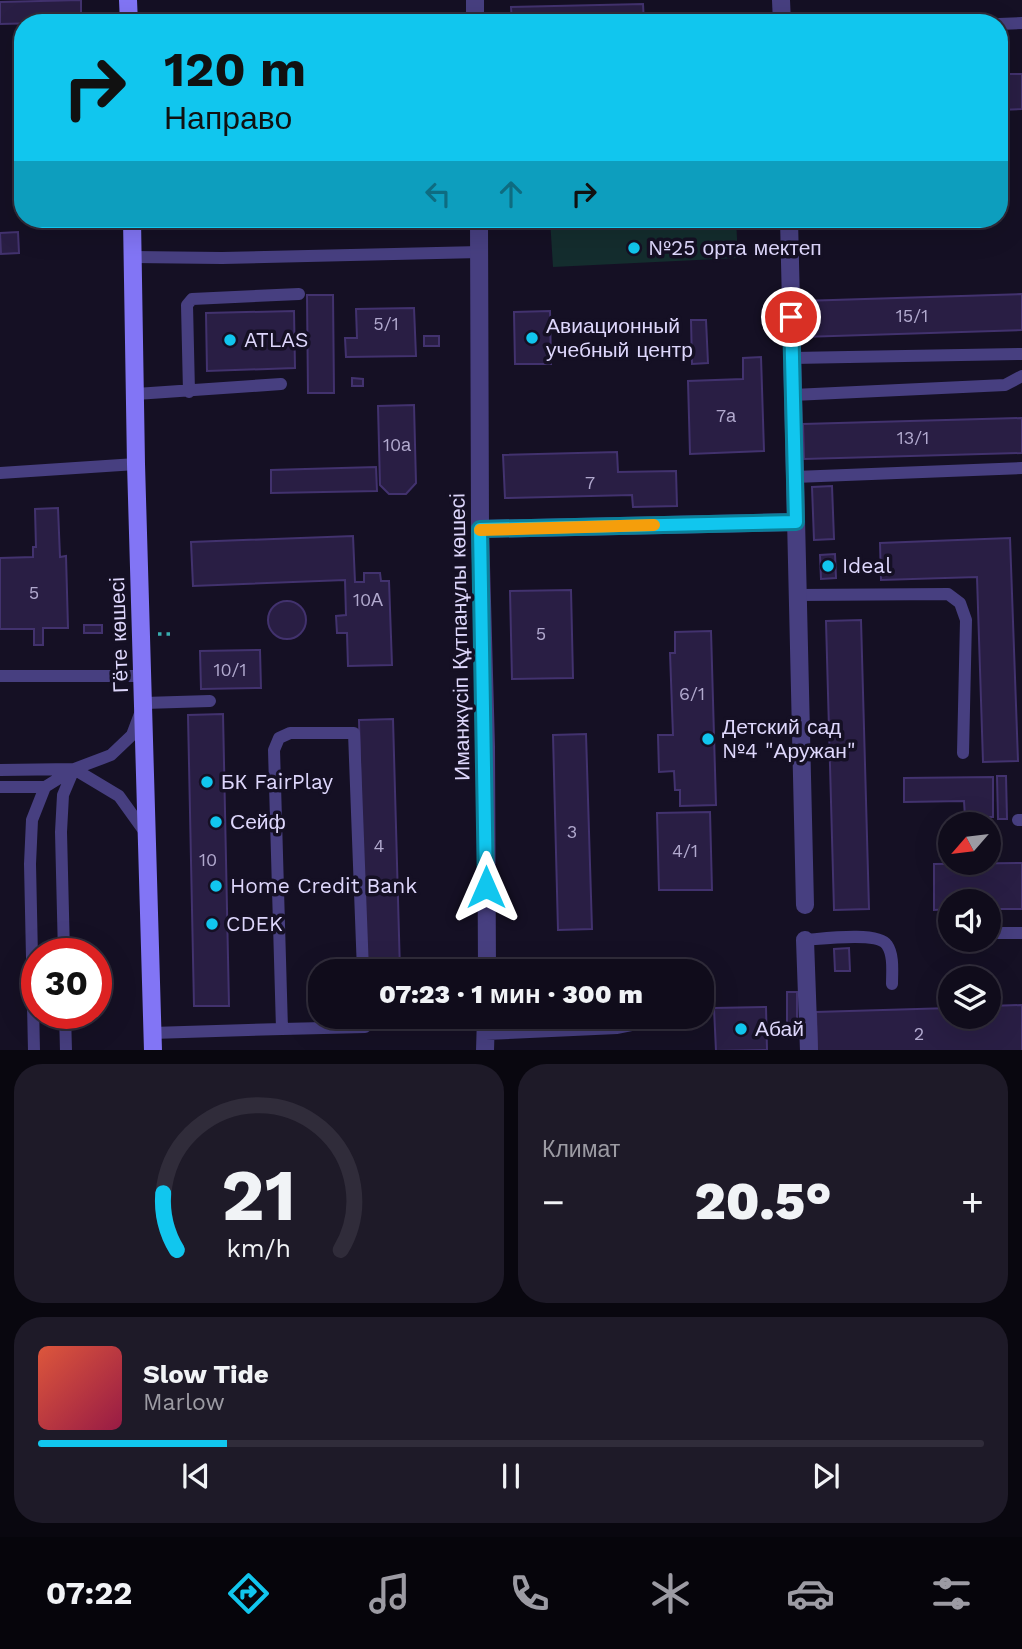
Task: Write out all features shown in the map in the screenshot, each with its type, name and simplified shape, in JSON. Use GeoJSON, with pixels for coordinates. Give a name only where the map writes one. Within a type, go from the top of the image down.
{"type":"FeatureCollection","features":[{"type":"Feature","properties":{"kind":"main road","name":"Гёте көшесі"},"geometry":{"type":"LineString","coordinates":[[132,228],[136,464],[153,1042]]}},
{"type":"Feature","properties":{"kind":"street","name":"Иманжүсіп Құтпанұлы көшесі"},"geometry":{"type":"LineString","coordinates":[[480,228],[480,529],[486,747],[487,959]]}},
{"type":"Feature","properties":{"kind":"street"},"geometry":{"type":"LineString","coordinates":[[789,228],[805,905]]}},
{"type":"Feature","properties":{"kind":"street"},"geometry":{"type":"LineString","coordinates":[[480,529],[796,522]]}},
{"type":"Feature","properties":{"kind":"street"},"geometry":{"type":"LineString","coordinates":[[805,940],[809,1050]]}},
{"type":"Feature","properties":{"kind":"street"},"geometry":{"type":"LineString","coordinates":[[483,1029],[485,1050]]}},
{"type":"Feature","properties":{"kind":"lane"},"geometry":{"type":"LineString","coordinates":[[133,257],[222,258],[480,252]]}},
{"type":"Feature","properties":{"kind":"lane"},"geometry":{"type":"LineString","coordinates":[[189,392],[187,305],[192,299],[299,294]]}},
{"type":"Feature","properties":{"kind":"lane"},"geometry":{"type":"LineString","coordinates":[[792,358],[1022,354]]}},
{"type":"Feature","properties":{"kind":"lane"},"geometry":{"type":"LineString","coordinates":[[793,395],[1005,385],[1022,376]]}},
{"type":"Feature","properties":{"kind":"lane"},"geometry":{"type":"LineString","coordinates":[[136,394],[281,384]]}},
{"type":"Feature","properties":{"kind":"lane"},"geometry":{"type":"LineString","coordinates":[[0,473],[136,464]]}},
{"type":"Feature","properties":{"kind":"lane"},"geometry":{"type":"LineString","coordinates":[[795,477],[1022,468]]}},
{"type":"Feature","properties":{"kind":"lane"},"geometry":{"type":"LineString","coordinates":[[797,596],[948,594],[960,603],[966,620],[963,753]]}},
{"type":"Feature","properties":{"kind":"lane"},"geometry":{"type":"LineString","coordinates":[[0,676],[143,676]]}},
{"type":"Feature","properties":{"kind":"lane"},"geometry":{"type":"LineString","coordinates":[[0,787],[45,787],[74,769],[111,755],[132,735],[144,703],[210,701]]}},
{"type":"Feature","properties":{"kind":"lane"},"geometry":{"type":"LineString","coordinates":[[282,1029],[274,750],[279,738],[290,733],[354,733],[363,959]]}},
{"type":"Feature","properties":{"kind":"lane"},"geometry":{"type":"LineString","coordinates":[[64,938],[61,832],[63,795],[74,769]]}},
{"type":"Feature","properties":{"kind":"lane"},"geometry":{"type":"LineString","coordinates":[[0,770],[74,769],[118,796],[147,835]]}},
{"type":"Feature","properties":{"kind":"lane"},"geometry":{"type":"LineString","coordinates":[[34,1050],[30,864],[32,820],[45,787]]}},
{"type":"Feature","properties":{"kind":"lane"},"geometry":{"type":"LineString","coordinates":[[1001,933],[1022,933]]}},
{"type":"Feature","properties":{"kind":"lane"},"geometry":{"type":"LineString","coordinates":[[805,940],[859,936],[884,941],[889,947],[892,960],[892,984]]}},
{"type":"Feature","properties":{"kind":"lane"},"geometry":{"type":"LineString","coordinates":[[153,1042],[308,1027]]}},
{"type":"Feature","properties":{"kind":"lane"},"geometry":{"type":"LineString","coordinates":[[65,1029],[66,1050]]}},
{"type":"Feature","properties":{"kind":"green space"},"geometry":{"type":"Polygon","coordinates":[[[551,228],[736,228],[738,258],[553,267],[551,228]]]}},
{"type":"Feature","properties":{"kind":"building"},"geometry":{"type":"Polygon","coordinates":[[[81,0],[81,14],[14,14],[14,24],[0,24],[0,2],[81,0]]]}},
{"type":"Feature","properties":{"kind":"building"},"geometry":{"type":"Polygon","coordinates":[[[643,4],[644,14],[511,14],[511,7],[643,4]]]}},
{"type":"Feature","properties":{"kind":"building"},"geometry":{"type":"Polygon","coordinates":[[[1008,74],[1022,74],[1022,109],[1008,110],[1008,74]]]}},
{"type":"Feature","properties":{"kind":"building"},"geometry":{"type":"Polygon","coordinates":[[[18,232],[19,253],[1,254],[0,233],[18,232]]]}},
{"type":"Feature","properties":{"kind":"building"},"geometry":{"type":"Polygon","coordinates":[[[1022,294],[1022,330],[802,337],[801,301],[1022,294]]]}},
{"type":"Feature","properties":{"kind":"building"},"geometry":{"type":"Polygon","coordinates":[[[307,295],[333,295],[334,393],[308,393],[307,295]]]}},
{"type":"Feature","properties":{"kind":"building"},"geometry":{"type":"Polygon","coordinates":[[[414,308],[416,356],[346,357],[345,338],[357,338],[356,309],[414,308]]]}},
{"type":"Feature","properties":{"kind":"building"},"geometry":{"type":"Polygon","coordinates":[[[294,311],[295,368],[207,371],[206,313],[294,311]]]}},
{"type":"Feature","properties":{"kind":"building","name":"Авиационный учебный центр"},"geometry":{"type":"Polygon","coordinates":[[[550,311],[551,364],[515,364],[514,312],[550,311]]]}},
{"type":"Feature","properties":{"kind":"building"},"geometry":{"type":"Polygon","coordinates":[[[691,320],[706,320],[708,363],[692,364],[691,320]]]}},
{"type":"Feature","properties":{"kind":"building"},"geometry":{"type":"Polygon","coordinates":[[[424,336],[439,336],[439,346],[424,346],[424,336]]]}},
{"type":"Feature","properties":{"kind":"building"},"geometry":{"type":"Polygon","coordinates":[[[761,357],[764,451],[690,454],[688,381],[743,379],[743,358],[761,357]]]}},
{"type":"Feature","properties":{"kind":"building"},"geometry":{"type":"Polygon","coordinates":[[[352,378],[363,379],[363,386],[352,386],[352,378]]]}},
{"type":"Feature","properties":{"kind":"building"},"geometry":{"type":"Polygon","coordinates":[[[414,405],[416,483],[406,494],[389,494],[380,485],[378,406],[414,405]]]}},
{"type":"Feature","properties":{"kind":"building"},"geometry":{"type":"Polygon","coordinates":[[[1022,418],[1022,453],[804,459],[803,424],[1022,418]]]}},
{"type":"Feature","properties":{"kind":"building"},"geometry":{"type":"Polygon","coordinates":[[[617,452],[618,472],[676,471],[677,506],[633,507],[632,495],[505,498],[503,455],[617,452]]]}},
{"type":"Feature","properties":{"kind":"building"},"geometry":{"type":"Polygon","coordinates":[[[376,467],[377,491],[271,493],[271,470],[376,467]]]}},
{"type":"Feature","properties":{"kind":"building"},"geometry":{"type":"Polygon","coordinates":[[[832,486],[834,539],[814,540],[812,487],[832,486]]]}},
{"type":"Feature","properties":{"kind":"building"},"geometry":{"type":"Polygon","coordinates":[[[58,508],[60,557],[66,556],[68,628],[43,628],[43,645],[34,645],[34,629],[0,629],[0,558],[33,557],[33,547],[36,547],[35,509],[58,508]]]}},
{"type":"Feature","properties":{"kind":"building"},"geometry":{"type":"Polygon","coordinates":[[[353,536],[355,582],[364,582],[364,573],[380,573],[381,581],[389,581],[392,665],[348,666],[347,633],[337,633],[336,616],[346,615],[345,580],[193,586],[191,542],[353,536]]]}},
{"type":"Feature","properties":{"kind":"building"},"geometry":{"type":"Polygon","coordinates":[[[1010,538],[1018,761],[983,762],[977,577],[881,580],[880,543],[1010,538]]]}},
{"type":"Feature","properties":{"kind":"building","name":"Ideal"},"geometry":{"type":"Polygon","coordinates":[[[835,554],[836,578],[821,579],[820,555],[835,554]]]}},
{"type":"Feature","properties":{"kind":"building"},"geometry":{"type":"Polygon","coordinates":[[[571,590],[573,678],[512,679],[510,591],[571,590]]]}},
{"type":"Feature","properties":{"kind":"building"},"geometry":{"type":"Polygon","coordinates":[[[287,601],[301,606],[306,620],[301,634],[287,639],[273,634],[268,620],[273,606],[287,601]]]}},
{"type":"Feature","properties":{"kind":"building"},"geometry":{"type":"Polygon","coordinates":[[[861,620],[869,909],[834,910],[826,621],[861,620]]]}},
{"type":"Feature","properties":{"kind":"building"},"geometry":{"type":"Polygon","coordinates":[[[84,625],[102,625],[102,633],[84,633],[84,625]]]}},
{"type":"Feature","properties":{"kind":"building"},"geometry":{"type":"Polygon","coordinates":[[[711,631],[716,805],[680,806],[680,790],[675,790],[674,771],[659,772],[658,735],[673,735],[670,653],[675,653],[675,632],[711,631]]]}},
{"type":"Feature","properties":{"kind":"building"},"geometry":{"type":"Polygon","coordinates":[[[260,650],[261,688],[201,689],[200,651],[260,650]]]}},
{"type":"Feature","properties":{"kind":"building"},"geometry":{"type":"Polygon","coordinates":[[[223,714],[229,1006],[194,1006],[188,715],[223,714]]]}},
{"type":"Feature","properties":{"kind":"building"},"geometry":{"type":"Polygon","coordinates":[[[393,719],[400,959],[365,959],[359,720],[393,719]]]}},
{"type":"Feature","properties":{"kind":"building"},"geometry":{"type":"Polygon","coordinates":[[[586,734],[592,929],[558,930],[553,735],[586,734]]]}},
{"type":"Feature","properties":{"kind":"building"},"geometry":{"type":"Polygon","coordinates":[[[997,776],[1006,776],[1007,819],[1001,819],[1001,812],[998,812],[997,776]]]}},
{"type":"Feature","properties":{"kind":"building"},"geometry":{"type":"Polygon","coordinates":[[[993,777],[993,812],[965,812],[964,801],[904,802],[904,778],[993,777]]]}},
{"type":"Feature","properties":{"kind":"building"},"geometry":{"type":"Polygon","coordinates":[[[710,812],[712,890],[659,890],[657,813],[710,812]]]}},
{"type":"Feature","properties":{"kind":"building"},"geometry":{"type":"Polygon","coordinates":[[[1001,863],[1022,863],[1022,909],[1001,909],[1001,889],[938,889],[938,910],[934,910],[934,864],[938,864],[938,875],[1001,875],[1001,863]]]}},
{"type":"Feature","properties":{"kind":"building"},"geometry":{"type":"Polygon","coordinates":[[[849,948],[850,971],[835,971],[834,949],[849,948]]]}},
{"type":"Feature","properties":{"kind":"building"},"geometry":{"type":"Polygon","coordinates":[[[787,992],[797,992],[797,1038],[787,1038],[787,992]]]}},
{"type":"Feature","properties":{"kind":"building"},"geometry":{"type":"Polygon","coordinates":[[[1022,1005],[1022,1050],[817,1050],[816,1012],[938,1008],[938,1029],[1001,1029],[1001,1006],[1022,1005]]]}},
{"type":"Feature","properties":{"kind":"building","name":"Абай"},"geometry":{"type":"Polygon","coordinates":[[[766,1007],[767,1050],[716,1050],[714,1008],[766,1007]]]}},
{"type":"Feature","properties":{"kind":"slow traffic"},"geometry":{"type":"LineString","coordinates":[[480,530],[654,525]]}},
{"type":"Feature","properties":{"kind":"place","name":"№25 орта мектеп"},"geometry":{"type":"Point","coordinates":[634,248]}},
{"type":"Feature","properties":{"kind":"place","name":"Авиационный учебный центр"},"geometry":{"type":"Point","coordinates":[532,338]}},
{"type":"Feature","properties":{"kind":"place","name":"ATLAS"},"geometry":{"type":"Point","coordinates":[230,340]}},
{"type":"Feature","properties":{"kind":"place","name":"Ideal"},"geometry":{"type":"Point","coordinates":[828,566]}},
{"type":"Feature","properties":{"kind":"place","name":"Детский сад №4 \"Аружан\""},"geometry":{"type":"Point","coordinates":[708,739]}},
{"type":"Feature","properties":{"kind":"place","name":"БК FairPlay"},"geometry":{"type":"Point","coordinates":[207,782]}},
{"type":"Feature","properties":{"kind":"place","name":"Сейф"},"geometry":{"type":"Point","coordinates":[216,822]}},
{"type":"Feature","properties":{"kind":"place","name":"Home Credit Bank"},"geometry":{"type":"Point","coordinates":[216,886]}},
{"type":"Feature","properties":{"kind":"place","name":"CDEK"},"geometry":{"type":"Point","coordinates":[212,924]}},
{"type":"Feature","properties":{"kind":"place","name":"Абай"},"geometry":{"type":"Point","coordinates":[741,1029]}},
{"type":"Feature","properties":{"kind":"route"},"geometry":{"type":"LineString","coordinates":[[486,887],[486,747],[480,529],[796,522],[791,317]]}}]}
